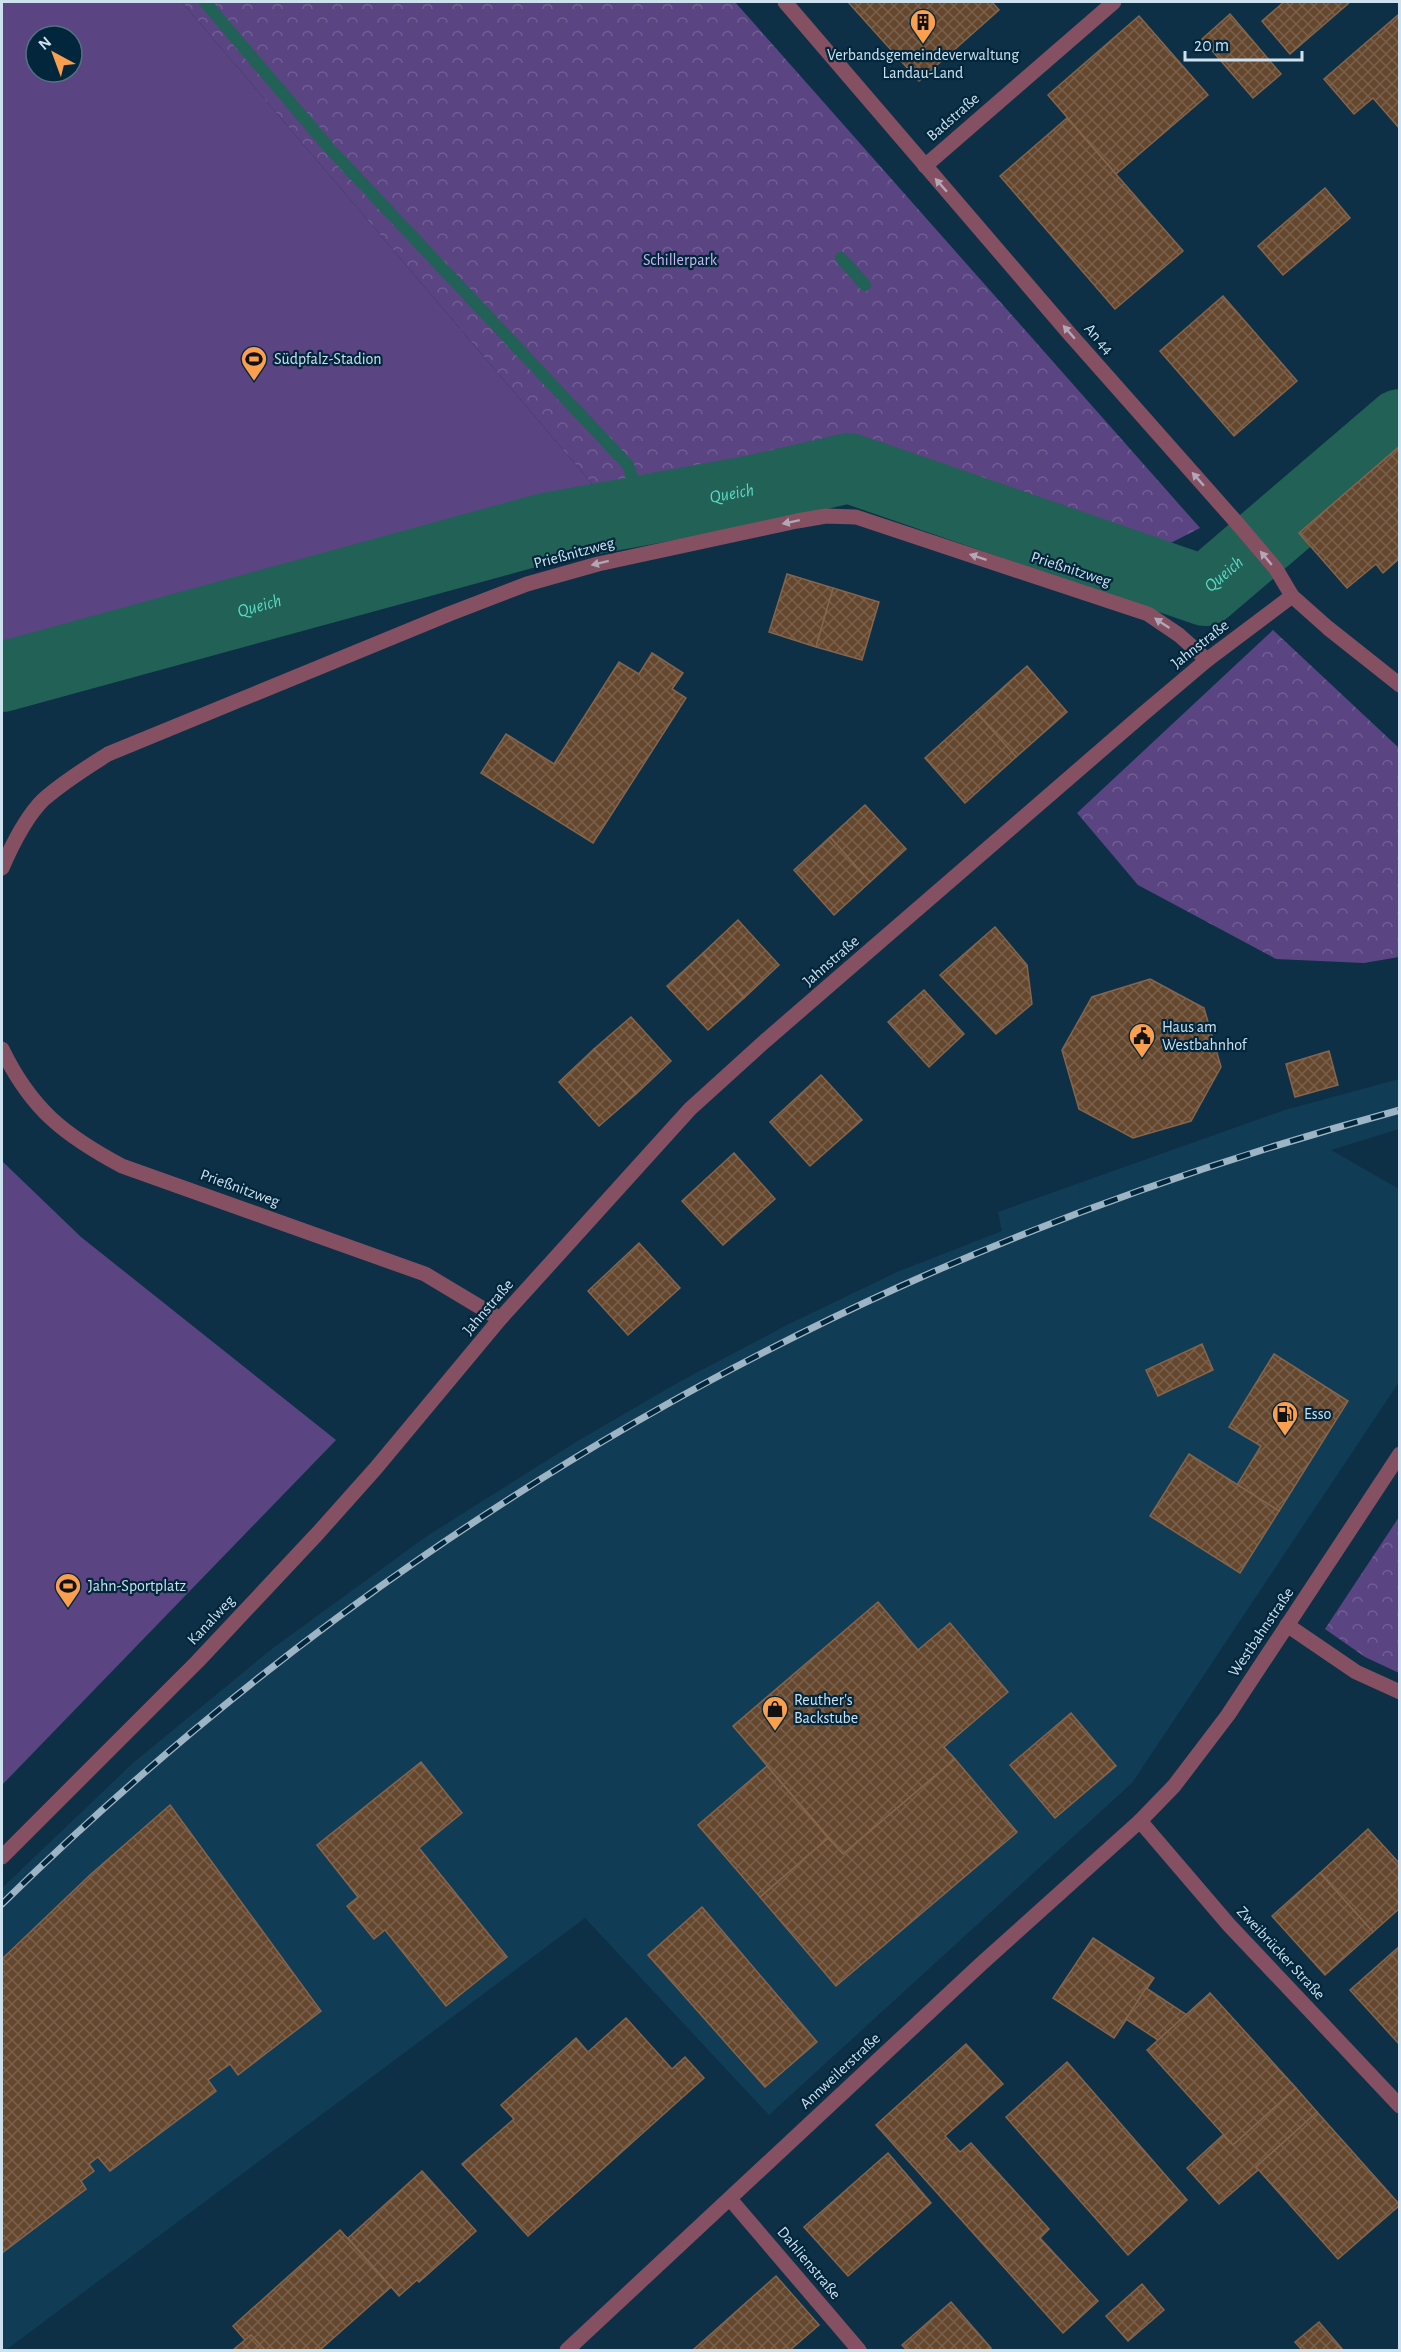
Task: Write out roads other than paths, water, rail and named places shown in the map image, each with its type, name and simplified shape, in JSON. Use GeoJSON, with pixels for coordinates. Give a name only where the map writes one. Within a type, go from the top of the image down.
{"type":"FeatureCollection","features":[{"type":"Feature","properties":{"kind":"street","name":"An 44"},"geometry":{"type":"LineString","coordinates":[[785,2],[1237,523],[1276,569],[1292,596],[1328,628],[1400,685]]}},
{"type":"Feature","properties":{"kind":"street","name":"Badstraße"},"geometry":{"type":"LineString","coordinates":[[925,166],[1114,2]]}},
{"type":"Feature","properties":{"kind":"street","name":"Prießnitzweg"},"geometry":{"type":"LineString","coordinates":[[2,868],[18,835],[42,801],[69,779],[108,754],[527,584],[598,564],[797,521],[826,516],[855,517],[1148,614],[1179,635],[1207,660]]}},
{"type":"Feature","properties":{"kind":"street","name":"Jahnstraße"},"geometry":{"type":"LineString","coordinates":[[436,1398],[500,1319],[690,1109],[765,1041],[1207,660],[1292,596]]}},
{"type":"Feature","properties":{"kind":"street","name":"Prießnitzweg"},"geometry":{"type":"LineString","coordinates":[[2,1049],[12,1071],[33,1100],[64,1132],[89,1149],[122,1166],[425,1274],[500,1319]]}},
{"type":"Feature","properties":{"kind":"street","name":"Kanalweg"},"geometry":{"type":"LineString","coordinates":[[2,1857],[198,1661],[318,1533],[436,1398]]}},
{"type":"Feature","properties":{"kind":"street","name":"Westbahnstraße"},"geometry":{"type":"LineString","coordinates":[[1140,1821],[1174,1786],[1200,1754],[1400,1454]]}},
{"type":"Feature","properties":{"kind":"street"},"geometry":{"type":"LineString","coordinates":[[1287,1625],[1356,1672],[1400,1692]]}},
{"type":"Feature","properties":{"kind":"street","name":"Zweibrücker Straße"},"geometry":{"type":"LineString","coordinates":[[1140,1821],[1229,1925],[1400,2106]]}},
{"type":"Feature","properties":{"kind":"street","name":"Annweilerstraße"},"geometry":{"type":"LineString","coordinates":[[567,2350],[981,1964],[1140,1821]]}},
{"type":"Feature","properties":{"kind":"street","name":"Dahlienstraße"},"geometry":{"type":"LineString","coordinates":[[730,2199],[859,2350]]}},
{"type":"Feature","properties":{"kind":"waterway"},"geometry":{"type":"LineString","coordinates":[[205,2],[331,150],[628,465],[643,510]]}},
{"type":"Feature","properties":{"kind":"waterway"},"geometry":{"type":"LineString","coordinates":[[841,258],[865,285]]}},
{"type":"Feature","properties":{"kind":"waterway","name":"Queich"},"geometry":{"type":"LineString","coordinates":[[2,677],[546,528],[754,490],[849,468],[1205,591],[1400,424]]}},
{"type":"Feature","properties":{"kind":"railway"},"geometry":{"type":"LineString","coordinates":[[2,1904],[102,1810],[205,1721],[313,1636],[424,1556],[538,1481],[655,1411],[776,1346],[960,1260],[1146,1188],[1272,1147],[1400,1110]]}},
{"type":"Feature","properties":{"kind":"place","name":"Verbandsgemeindeverwaltung Landau-Land"},"geometry":{"type":"Point","coordinates":[923,45]}},
{"type":"Feature","properties":{"kind":"place","name":"Südpfalz-Stadion"},"geometry":{"type":"Point","coordinates":[254,382]}},
{"type":"Feature","properties":{"kind":"place","name":"Haus am Westbahnhof"},"geometry":{"type":"Point","coordinates":[1142,1059]}},
{"type":"Feature","properties":{"kind":"place","name":"Esso"},"geometry":{"type":"Point","coordinates":[1285,1437]}},
{"type":"Feature","properties":{"kind":"place","name":"Jahn-Sportplatz"},"geometry":{"type":"Point","coordinates":[68,1609]}},
{"type":"Feature","properties":{"kind":"place","name":"Reuther's Backstube"},"geometry":{"type":"Point","coordinates":[775,1732]}},
{"type":"Feature","properties":{"kind":"park label","name":"Schillerpark"},"geometry":{"type":"Point","coordinates":[680,260]}}]}
